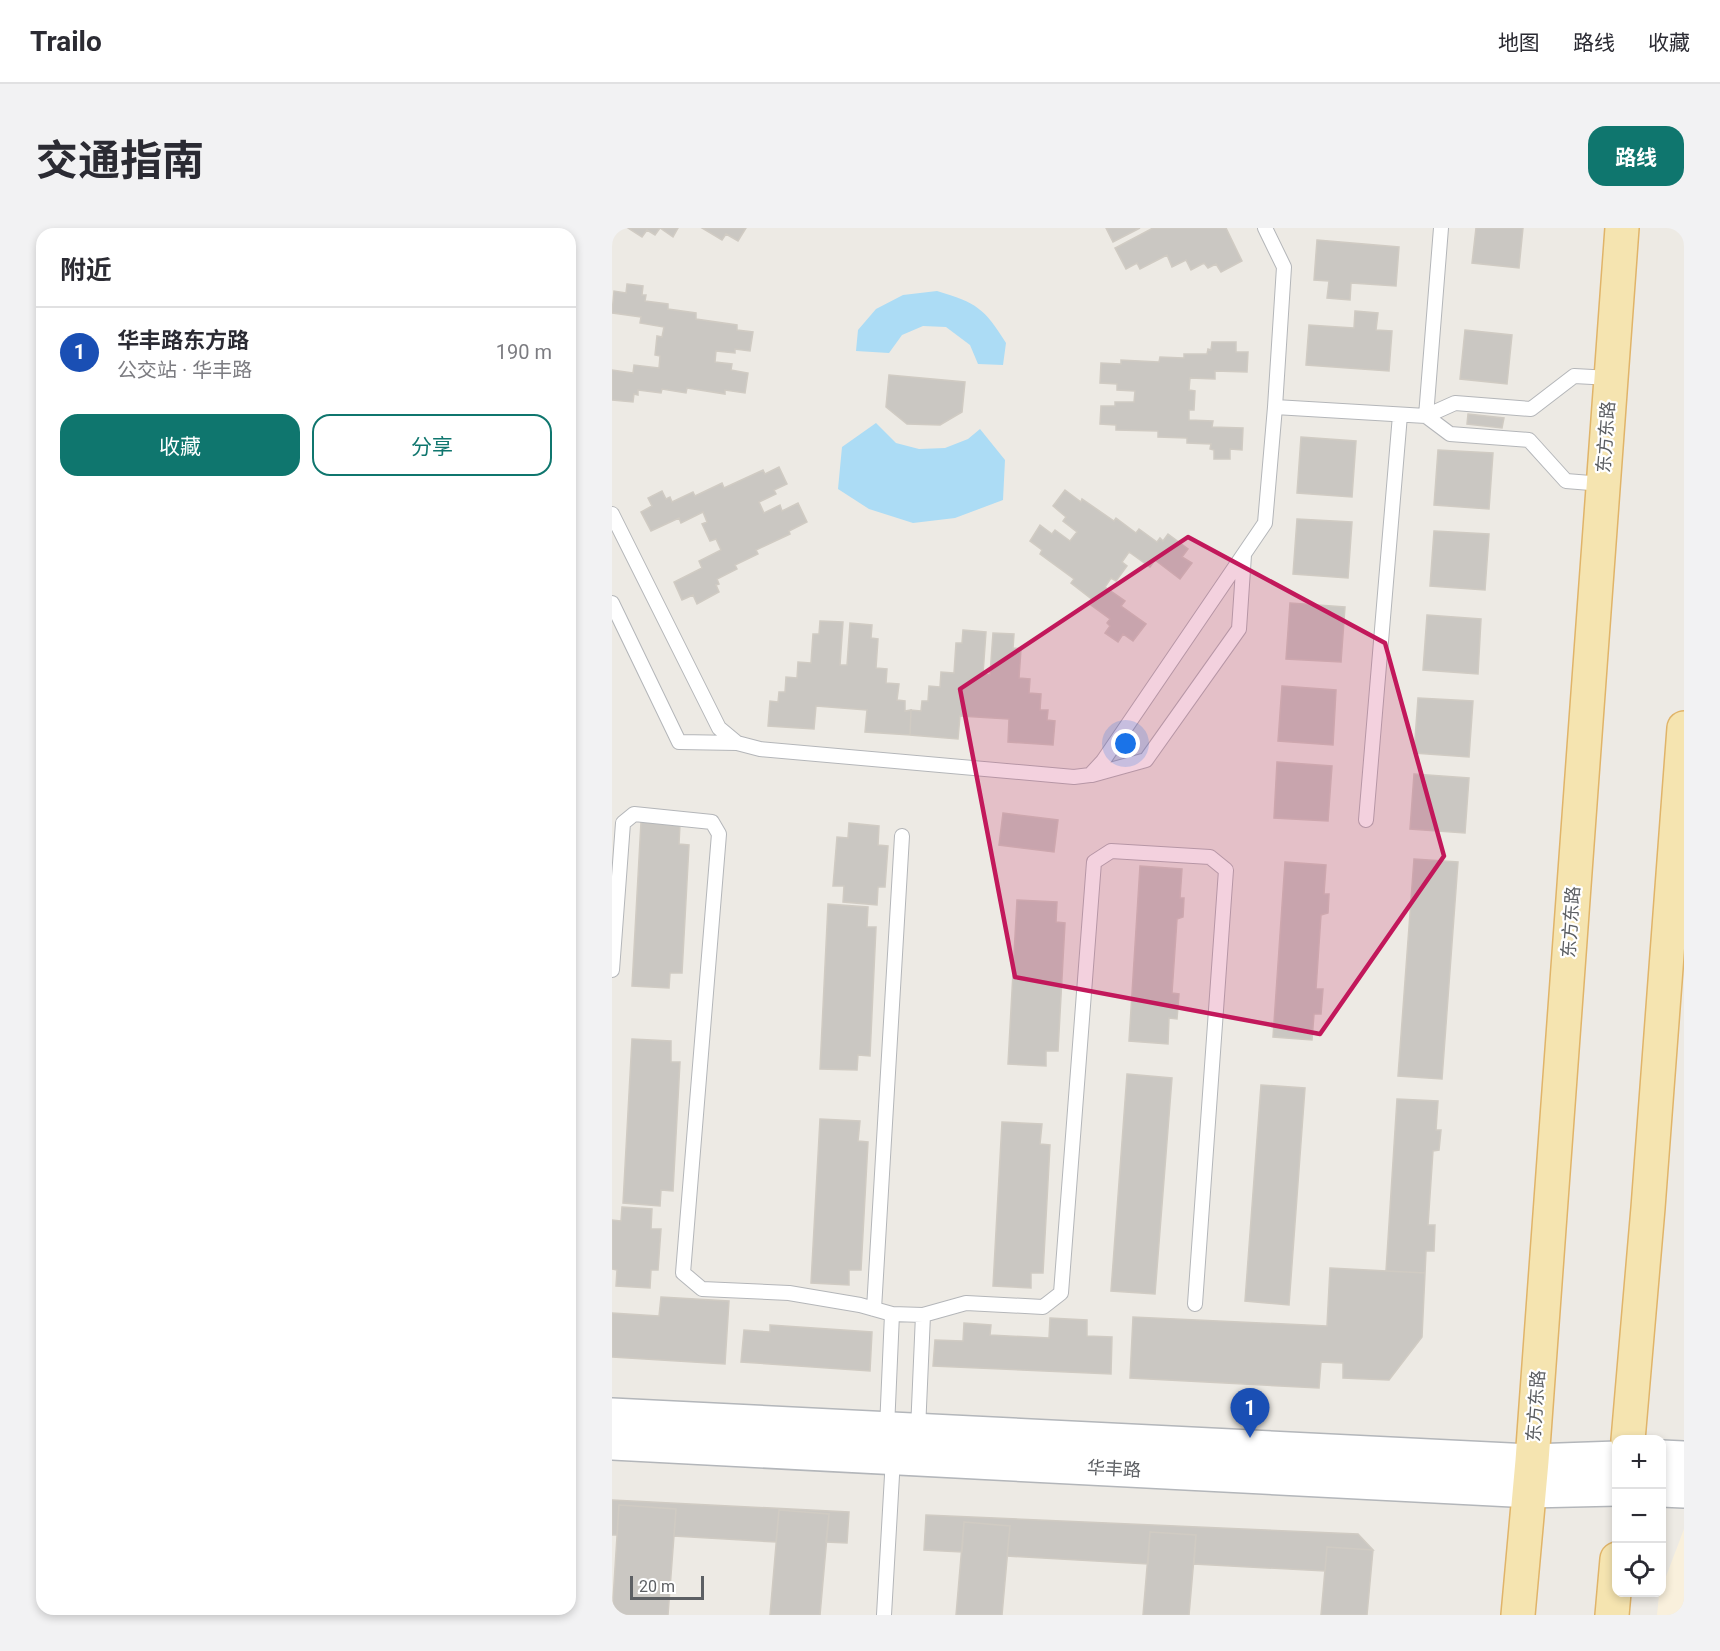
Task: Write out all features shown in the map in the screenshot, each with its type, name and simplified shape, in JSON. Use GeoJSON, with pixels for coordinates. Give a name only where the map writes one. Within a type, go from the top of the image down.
{"type":"FeatureCollection","features":[{"type":"Feature","properties":{"kind":"main road","name":"东方东路"},"geometry":{"type":"LineString","coordinates":[[1518,1615],[1622,228]]}},
{"type":"Feature","properties":{"kind":"main road"},"geometry":{"type":"LineString","coordinates":[[1628,1435],[1684,728]]}},
{"type":"Feature","properties":{"kind":"main road"},"geometry":{"type":"LineString","coordinates":[[1612,1615],[1614,1597]]}},
{"type":"Feature","properties":{"kind":"street","name":"华丰路"},"geometry":{"type":"LineString","coordinates":[[612,1415],[899,1439],[1530,1476],[1612,1488]]}},
{"type":"Feature","properties":{"kind":"street","name":"华丰路"},"geometry":{"type":"LineString","coordinates":[[612,1443],[899,1439]]}},
{"type":"Feature","properties":{"kind":"street"},"geometry":{"type":"LineString","coordinates":[[1666,1458],[1684,1458]]}},
{"type":"Feature","properties":{"kind":"street","name":"华丰路"},"geometry":{"type":"LineString","coordinates":[[1530,1476],[1612,1459]]}},
{"type":"Feature","properties":{"kind":"street"},"geometry":{"type":"LineString","coordinates":[[1666,1490],[1684,1491]]}},
{"type":"Feature","properties":{"kind":"lane"},"geometry":{"type":"LineString","coordinates":[[1090,775],[1103,761],[1265,523],[1284,267],[1265,228]]}},
{"type":"Feature","properties":{"kind":"lane"},"geometry":{"type":"LineString","coordinates":[[1426,416],[1442,228]]}},
{"type":"Feature","properties":{"kind":"lane"},"geometry":{"type":"LineString","coordinates":[[1275,407],[1426,416],[1455,403],[1531,409],[1574,376],[1611,378]]}},
{"type":"Feature","properties":{"kind":"lane"},"geometry":{"type":"LineString","coordinates":[[1366,820],[1400,415]]}},
{"type":"Feature","properties":{"kind":"lane"},"geometry":{"type":"LineString","coordinates":[[1426,416],[1450,434],[1528,440],[1566,481],[1603,484]]}},
{"type":"Feature","properties":{"kind":"lane"},"geometry":{"type":"LineString","coordinates":[[612,514],[719,728],[737,743]]}},
{"type":"Feature","properties":{"kind":"lane"},"geometry":{"type":"LineString","coordinates":[[612,603],[679,742],[737,743],[795,752],[1074,777],[1090,775],[1146,759],[1239,629],[1244,554]]}},
{"type":"Feature","properties":{"kind":"lane"},"geometry":{"type":"LineString","coordinates":[[612,970],[623,823],[634,814],[712,822],[720,834],[683,1273],[702,1289],[789,1293],[860,1305],[892,1314],[923,1315],[966,1303],[1043,1307],[1061,1293],[1094,862],[1111,851],[1210,857],[1226,870],[1195,1304]]}},
{"type":"Feature","properties":{"kind":"lane"},"geometry":{"type":"LineString","coordinates":[[874,1309],[902,836]]}},
{"type":"Feature","properties":{"kind":"lane"},"geometry":{"type":"LineString","coordinates":[[892,1314],[899,1439]]}},
{"type":"Feature","properties":{"kind":"lane"},"geometry":{"type":"LineString","coordinates":[[884,1615],[899,1439],[923,1315]]}},
{"type":"Feature","properties":{"kind":"highlighted area"},"geometry":{"type":"Polygon","coordinates":[[[1188,537],[1385,643],[1444,856],[1320,1034],[1015,977],[960,689],[1188,537]]]}},
{"type":"Feature","properties":{"kind":"shaded area"},"geometry":{"type":"Polygon","coordinates":[[[1684,1529],[1684,1615],[1657,1615],[1659,1597],[1666,1597],[1666,1576],[1684,1529]]]}},
{"type":"Feature","properties":{"kind":"water"},"geometry":{"type":"Polygon","coordinates":[[[937,291],[971,303],[985,314],[1006,343],[1003,365],[978,364],[970,345],[946,327],[923,326],[902,335],[889,353],[856,351],[858,330],[876,309],[903,295],[937,291]]]}},
{"type":"Feature","properties":{"kind":"water"},"geometry":{"type":"Polygon","coordinates":[[[876,423],[896,443],[919,449],[945,448],[968,439],[980,429],[1005,460],[1003,500],[955,518],[913,523],[869,509],[838,489],[842,447],[876,423]]]}},
{"type":"Feature","properties":{"kind":"building"},"geometry":{"type":"Polygon","coordinates":[[[628,228],[660,228],[655,235],[647,230],[642,237],[628,228]]]}},
{"type":"Feature","properties":{"kind":"building"},"geometry":{"type":"Polygon","coordinates":[[[660,228],[678,228],[673,237],[660,228]]]}},
{"type":"Feature","properties":{"kind":"building"},"geometry":{"type":"Polygon","coordinates":[[[702,228],[746,228],[738,241],[726,234],[722,240],[702,228]]]}},
{"type":"Feature","properties":{"kind":"building"},"geometry":{"type":"Polygon","coordinates":[[[1106,228],[1140,228],[1113,242],[1106,228]]]}},
{"type":"Feature","properties":{"kind":"building"},"geometry":{"type":"Polygon","coordinates":[[[1153,228],[1226,228],[1242,261],[1221,272],[1216,264],[1208,268],[1204,263],[1191,270],[1186,260],[1172,267],[1167,255],[1140,269],[1137,263],[1126,269],[1115,248],[1153,228]]]}},
{"type":"Feature","properties":{"kind":"building"},"geometry":{"type":"Polygon","coordinates":[[[1476,228],[1523,228],[1519,268],[1472,263],[1476,228]]]}},
{"type":"Feature","properties":{"kind":"building"},"geometry":{"type":"Polygon","coordinates":[[[1317,240],[1399,247],[1396,286],[1351,283],[1350,300],[1327,298],[1329,281],[1314,280],[1317,240]]]}},
{"type":"Feature","properties":{"kind":"building"},"geometry":{"type":"Polygon","coordinates":[[[627,284],[643,286],[642,295],[646,295],[645,301],[668,304],[668,309],[696,313],[696,319],[737,325],[737,330],[753,332],[750,351],[735,349],[735,353],[716,351],[715,362],[732,364],[731,370],[748,373],[745,393],[725,390],[725,394],[687,388],[686,393],[662,389],[661,393],[638,390],[638,395],[634,394],[633,402],[612,400],[612,370],[633,373],[634,365],[659,368],[660,356],[655,355],[657,336],[662,337],[664,327],[640,323],[641,317],[612,313],[614,291],[626,293],[627,284]]]}},
{"type":"Feature","properties":{"kind":"building"},"geometry":{"type":"Polygon","coordinates":[[[1355,311],[1378,313],[1376,330],[1392,331],[1389,371],[1306,365],[1309,325],[1354,328],[1355,311]]]}},
{"type":"Feature","properties":{"kind":"building"},"geometry":{"type":"Polygon","coordinates":[[[1465,330],[1512,335],[1507,384],[1460,379],[1465,330]]]}},
{"type":"Feature","properties":{"kind":"building"},"geometry":{"type":"Polygon","coordinates":[[[1212,342],[1236,342],[1236,352],[1248,352],[1247,372],[1215,371],[1215,379],[1190,378],[1189,390],[1195,391],[1194,410],[1189,410],[1189,420],[1213,421],[1212,427],[1243,428],[1242,450],[1230,449],[1230,459],[1214,459],[1214,450],[1210,449],[1211,444],[1187,443],[1187,438],[1158,437],[1158,431],[1116,430],[1116,425],[1100,424],[1101,406],[1115,406],[1115,402],[1134,402],[1135,391],[1117,390],[1117,384],[1100,383],[1101,363],[1121,364],[1121,360],[1159,362],[1160,357],[1184,358],[1184,354],[1207,354],[1208,349],[1211,350],[1212,342]]]}},
{"type":"Feature","properties":{"kind":"building"},"geometry":{"type":"Polygon","coordinates":[[[889,375],[965,382],[962,412],[940,425],[907,424],[886,407],[889,375]]]}},
{"type":"Feature","properties":{"kind":"building"},"geometry":{"type":"Polygon","coordinates":[[[1468,414],[1504,418],[1502,428],[1467,424],[1468,414]]]}},
{"type":"Feature","properties":{"kind":"building"},"geometry":{"type":"Polygon","coordinates":[[[1301,437],[1356,441],[1352,497],[1297,493],[1301,437]]]}},
{"type":"Feature","properties":{"kind":"building"},"geometry":{"type":"Polygon","coordinates":[[[1438,450],[1493,453],[1489,509],[1434,505],[1438,450]]]}},
{"type":"Feature","properties":{"kind":"building"},"geometry":{"type":"Polygon","coordinates":[[[779,467],[787,484],[774,490],[776,494],[759,502],[764,513],[780,505],[782,511],[798,503],[807,522],[789,531],[790,534],[756,550],[758,554],[735,565],[737,569],[717,579],[719,584],[716,585],[719,592],[697,604],[693,595],[682,600],[674,582],[702,568],[699,561],[721,550],[716,539],[710,541],[702,524],[707,522],[703,512],[681,523],[679,518],[651,531],[641,512],[652,506],[648,498],[662,491],[666,499],[670,497],[672,502],[693,492],[695,496],[722,483],[724,488],[763,470],[765,474],[779,467]]]}},
{"type":"Feature","properties":{"kind":"building"},"geometry":{"type":"Polygon","coordinates":[[[1065,490],[1114,521],[1116,518],[1136,533],[1139,529],[1157,542],[1160,538],[1163,541],[1168,534],[1188,549],[1182,557],[1192,563],[1180,579],[1155,560],[1150,567],[1129,552],[1122,562],[1127,566],[1116,581],[1111,578],[1105,587],[1125,601],[1121,606],[1146,624],[1133,641],[1123,634],[1118,642],[1105,633],[1110,626],[1107,623],[1110,619],[1091,605],[1094,601],[1071,583],[1074,579],[1040,554],[1042,550],[1030,541],[1040,525],[1052,534],[1055,530],[1070,541],[1077,532],[1063,521],[1066,517],[1053,506],[1065,490]]]}},
{"type":"Feature","properties":{"kind":"building"},"geometry":{"type":"Polygon","coordinates":[[[1297,519],[1352,522],[1348,578],[1293,574],[1297,519]]]}},
{"type":"Feature","properties":{"kind":"building"},"geometry":{"type":"Polygon","coordinates":[[[1434,531],[1489,534],[1485,590],[1430,586],[1434,531]]]}},
{"type":"Feature","properties":{"kind":"building"},"geometry":{"type":"Polygon","coordinates":[[[1290,603],[1345,607],[1341,662],[1286,659],[1290,603]]]}},
{"type":"Feature","properties":{"kind":"building"},"geometry":{"type":"Polygon","coordinates":[[[1427,615],[1481,619],[1478,674],[1423,670],[1427,615]]]}},
{"type":"Feature","properties":{"kind":"building"},"geometry":{"type":"Polygon","coordinates":[[[820,621],[843,622],[840,665],[847,665],[850,623],[872,625],[871,638],[878,639],[876,668],[887,669],[886,683],[899,684],[897,700],[905,701],[905,711],[911,710],[910,735],[865,732],[867,710],[816,706],[814,729],[768,726],[770,701],[778,702],[779,692],[785,692],[786,677],[797,678],[798,662],[811,663],[813,634],[819,634],[820,621]]]}},
{"type":"Feature","properties":{"kind":"building"},"geometry":{"type":"Polygon","coordinates":[[[963,630],[986,632],[983,674],[990,675],[993,633],[1014,634],[1013,648],[1021,649],[1019,678],[1030,679],[1029,693],[1041,694],[1040,710],[1048,710],[1047,720],[1055,721],[1053,745],[1008,742],[1009,719],[960,716],[958,739],[910,735],[911,710],[921,711],[922,701],[928,701],[929,686],[940,687],[941,672],[954,673],[956,643],[962,643],[963,630]]]}},
{"type":"Feature","properties":{"kind":"building"},"geometry":{"type":"Polygon","coordinates":[[[1282,686],[1336,690],[1333,745],[1278,741],[1282,686]]]}},
{"type":"Feature","properties":{"kind":"building"},"geometry":{"type":"Polygon","coordinates":[[[1418,698],[1473,701],[1469,757],[1414,753],[1418,698]]]}},
{"type":"Feature","properties":{"kind":"building"},"geometry":{"type":"Polygon","coordinates":[[[1277,762],[1332,766],[1328,821],[1274,818],[1277,762]]]}},
{"type":"Feature","properties":{"kind":"building"},"geometry":{"type":"Polygon","coordinates":[[[1414,774],[1469,778],[1465,833],[1410,829],[1414,774]]]}},
{"type":"Feature","properties":{"kind":"building"},"geometry":{"type":"Polygon","coordinates":[[[1003,813],[1058,820],[1054,852],[999,845],[1003,813]]]}},
{"type":"Feature","properties":{"kind":"building"},"geometry":{"type":"Polygon","coordinates":[[[641,822],[680,824],[679,844],[689,845],[682,973],[670,973],[669,988],[632,986],[641,822]]]}},
{"type":"Feature","properties":{"kind":"building"},"geometry":{"type":"Polygon","coordinates":[[[849,823],[879,826],[878,845],[888,846],[885,887],[878,887],[877,905],[843,902],[844,886],[833,886],[837,837],[848,838],[849,823]]]}},
{"type":"Feature","properties":{"kind":"building"},"geometry":{"type":"Polygon","coordinates":[[[1414,859],[1458,862],[1442,1079],[1398,1076],[1414,859]]]}},
{"type":"Feature","properties":{"kind":"building"},"geometry":{"type":"Polygon","coordinates":[[[1285,862],[1326,865],[1324,894],[1329,894],[1328,913],[1321,915],[1316,989],[1323,989],[1321,1014],[1314,1014],[1312,1040],[1273,1037],[1285,862]]]}},
{"type":"Feature","properties":{"kind":"building"},"geometry":{"type":"Polygon","coordinates":[[[1140,866],[1182,869],[1180,898],[1184,898],[1183,917],[1177,919],[1172,993],[1179,994],[1177,1019],[1169,1018],[1168,1044],[1129,1041],[1140,866]]]}},
{"type":"Feature","properties":{"kind":"building"},"geometry":{"type":"Polygon","coordinates":[[[1017,900],[1057,902],[1056,922],[1065,923],[1058,1051],[1046,1051],[1046,1066],[1008,1064],[1017,900]]]}},
{"type":"Feature","properties":{"kind":"building"},"geometry":{"type":"Polygon","coordinates":[[[828,904],[868,907],[867,927],[876,927],[870,1056],[858,1055],[857,1070],[820,1069],[828,904]]]}},
{"type":"Feature","properties":{"kind":"building"},"geometry":{"type":"Polygon","coordinates":[[[632,1039],[671,1041],[671,1062],[680,1062],[673,1191],[661,1190],[660,1206],[623,1203],[632,1039]]]}},
{"type":"Feature","properties":{"kind":"building"},"geometry":{"type":"Polygon","coordinates":[[[1127,1074],[1172,1078],[1155,1294],[1111,1291],[1127,1074]]]}},
{"type":"Feature","properties":{"kind":"building"},"geometry":{"type":"Polygon","coordinates":[[[1261,1085],[1305,1088],[1289,1305],[1245,1301],[1261,1085]]]}},
{"type":"Feature","properties":{"kind":"building"},"geometry":{"type":"Polygon","coordinates":[[[1397,1099],[1438,1101],[1436,1130],[1441,1130],[1439,1150],[1433,1151],[1428,1225],[1435,1225],[1434,1251],[1426,1251],[1425,1273],[1386,1271],[1397,1099]]]}},
{"type":"Feature","properties":{"kind":"building"},"geometry":{"type":"Polygon","coordinates":[[[820,1119],[860,1121],[858,1141],[868,1142],[861,1270],[849,1270],[849,1285],[811,1283],[820,1119]]]}},
{"type":"Feature","properties":{"kind":"building"},"geometry":{"type":"Polygon","coordinates":[[[1002,1122],[1042,1124],[1040,1144],[1050,1145],[1043,1273],[1031,1273],[1031,1288],[993,1286],[1002,1122]]]}},
{"type":"Feature","properties":{"kind":"building"},"geometry":{"type":"Polygon","coordinates":[[[622,1207],[652,1209],[651,1229],[661,1229],[658,1270],[651,1270],[650,1288],[616,1286],[617,1270],[612,1269],[612,1220],[621,1221],[622,1207]]]}},
{"type":"Feature","properties":{"kind":"building"},"geometry":{"type":"Polygon","coordinates":[[[1330,1268],[1425,1273],[1422,1337],[1389,1380],[1343,1378],[1343,1363],[1321,1362],[1319,1388],[1130,1378],[1133,1317],[1327,1326],[1330,1268]]]}},
{"type":"Feature","properties":{"kind":"building"},"geometry":{"type":"Polygon","coordinates":[[[661,1297],[729,1301],[725,1364],[612,1357],[612,1313],[659,1316],[661,1297]]]}},
{"type":"Feature","properties":{"kind":"building"},"geometry":{"type":"Polygon","coordinates":[[[1050,1318],[1087,1320],[1087,1336],[1112,1337],[1111,1374],[933,1366],[935,1340],[963,1341],[964,1323],[991,1325],[990,1335],[1049,1338],[1050,1318]]]}},
{"type":"Feature","properties":{"kind":"building"},"geometry":{"type":"Polygon","coordinates":[[[770,1325],[872,1332],[870,1371],[741,1362],[744,1330],[770,1332],[770,1325]]]}},
{"type":"Feature","properties":{"kind":"building"},"geometry":{"type":"Polygon","coordinates":[[[612,1500],[849,1512],[847,1543],[826,1542],[829,1514],[779,1510],[776,1542],[674,1536],[676,1509],[619,1505],[617,1535],[612,1535],[612,1500]]]}},
{"type":"Feature","properties":{"kind":"building"},"geometry":{"type":"Polygon","coordinates":[[[619,1505],[676,1509],[668,1615],[612,1615],[619,1505]]]}},
{"type":"Feature","properties":{"kind":"building"},"geometry":{"type":"Polygon","coordinates":[[[779,1510],[829,1514],[820,1615],[770,1615],[779,1510]]]}},
{"type":"Feature","properties":{"kind":"building"},"geometry":{"type":"Polygon","coordinates":[[[926,1515],[1358,1534],[1373,1550],[1327,1547],[1325,1571],[1194,1564],[1196,1535],[1150,1532],[1148,1564],[1007,1556],[1010,1526],[964,1522],[962,1552],[924,1550],[926,1515]]]}},
{"type":"Feature","properties":{"kind":"building"},"geometry":{"type":"Polygon","coordinates":[[[964,1522],[1010,1526],[1002,1615],[956,1615],[964,1522]]]}},
{"type":"Feature","properties":{"kind":"building"},"geometry":{"type":"Polygon","coordinates":[[[1150,1532],[1196,1535],[1189,1615],[1143,1615],[1150,1532]]]}},
{"type":"Feature","properties":{"kind":"building"},"geometry":{"type":"Polygon","coordinates":[[[1327,1547],[1373,1550],[1367,1615],[1321,1615],[1327,1547]]]}},
{"type":"Feature","properties":{"kind":"place","name":"华丰路东方路"},"geometry":{"type":"Point","coordinates":[1250,1438]}}]}
